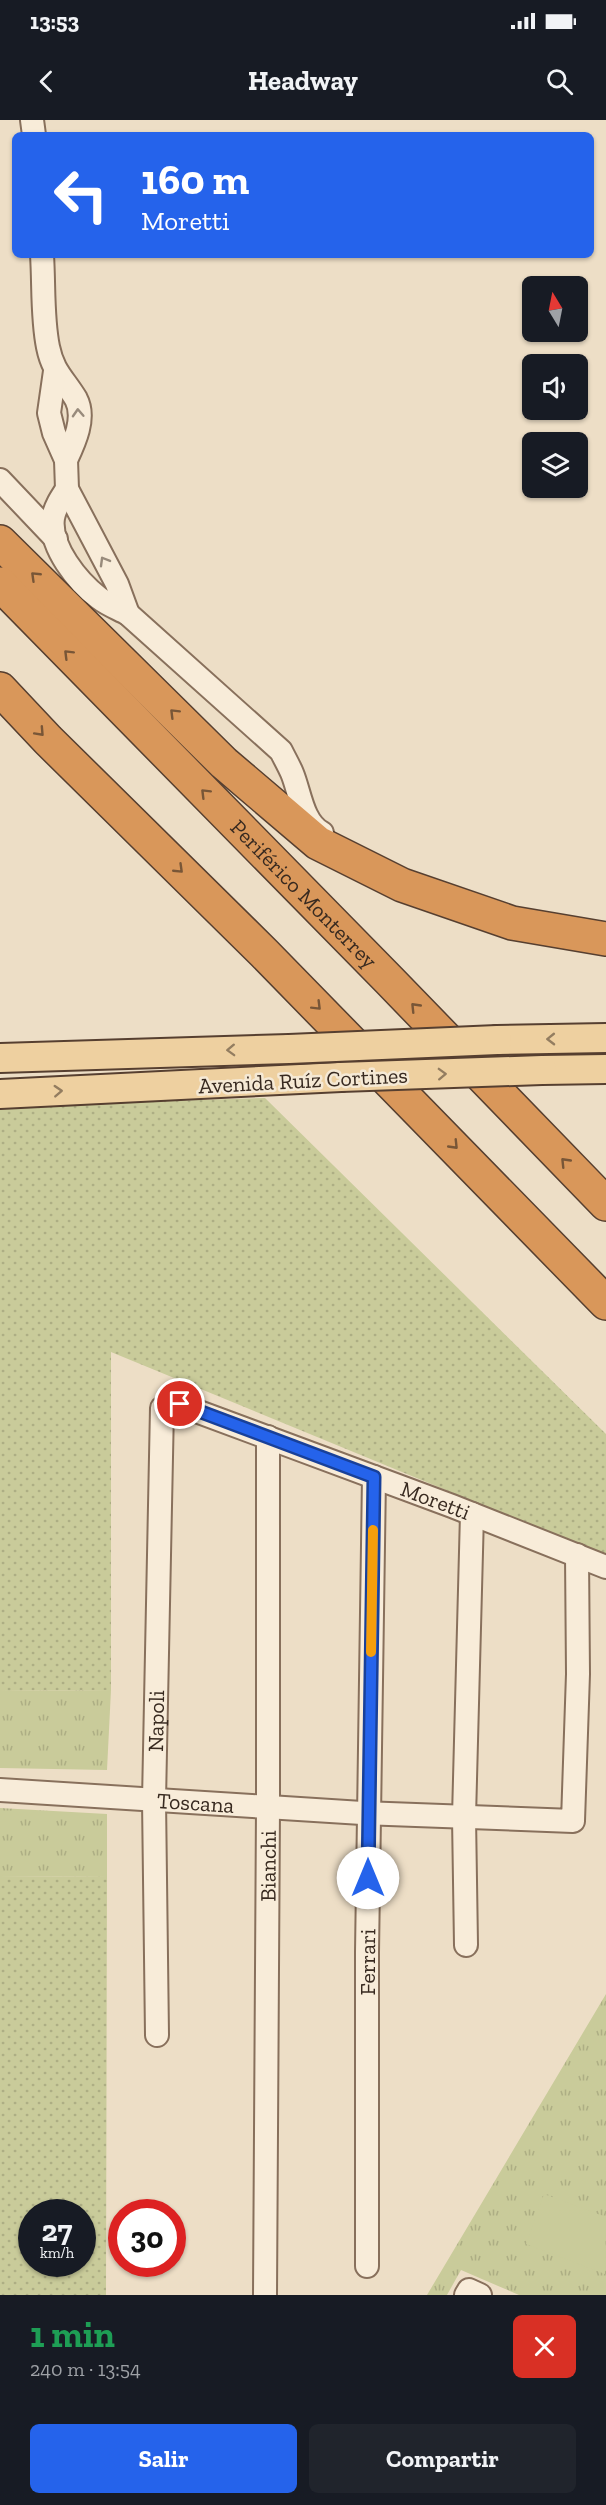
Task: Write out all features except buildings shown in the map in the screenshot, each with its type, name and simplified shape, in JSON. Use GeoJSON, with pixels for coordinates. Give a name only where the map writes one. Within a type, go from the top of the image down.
{"type":"FeatureCollection","features":[{"type":"Feature","properties":{"kind":"highway"},"geometry":{"type":"LineString","coordinates":[[0,542],[224,763],[318,843],[402,885],[512,923],[606,939]]}},
{"type":"Feature","properties":{"kind":"highway","name":"Periférico Monterrey"},"geometry":{"type":"LineString","coordinates":[[0,585],[606,1204]]}},
{"type":"Feature","properties":{"kind":"highway"},"geometry":{"type":"LineString","coordinates":[[0,689],[48,740],[290,978],[606,1303]]}},
{"type":"Feature","properties":{"kind":"main road","name":"Avenida Ruíz Cortines"},"geometry":{"type":"LineString","coordinates":[[0,1058],[606,1038]]}},
{"type":"Feature","properties":{"kind":"main road","name":"Avenida Ruíz Cortines"},"geometry":{"type":"LineString","coordinates":[[0,1094],[341,1077],[606,1069]]}},
{"type":"Feature","properties":{"kind":"street"},"geometry":{"type":"LineString","coordinates":[[42,258],[48,346],[55,371],[49,413],[54,433],[66,460],[67,489],[117,584],[128,614]]}},
{"type":"Feature","properties":{"kind":"street"},"geometry":{"type":"LineString","coordinates":[[0,480],[56,539],[74,573],[99,598],[128,614],[281,752],[292,774],[298,795],[315,829],[428,890],[563,930],[606,933]]}},
{"type":"Feature","properties":{"kind":"street"},"geometry":{"type":"LineString","coordinates":[[56,539],[52,520],[56,505],[67,489]]}},
{"type":"Feature","properties":{"kind":"street","name":"Moretti"},"geometry":{"type":"LineString","coordinates":[[162,1408],[180,1404],[606,1567]]}},
{"type":"Feature","properties":{"kind":"street","name":"Napoli"},"geometry":{"type":"LineString","coordinates":[[158,2035],[154,1800],[162,1408]]}},
{"type":"Feature","properties":{"kind":"street","name":"Bianchi"},"geometry":{"type":"LineString","coordinates":[[265,2295],[268,1807],[267,1437]]}},
{"type":"Feature","properties":{"kind":"street","name":"Ferrari"},"geometry":{"type":"LineString","coordinates":[[366,2266],[368,1813],[374,1477]]}},
{"type":"Feature","properties":{"kind":"street"},"geometry":{"type":"LineString","coordinates":[[466,1945],[464,1816],[472,1514]]}},
{"type":"Feature","properties":{"kind":"street","name":"Toscana"},"geometry":{"type":"LineString","coordinates":[[0,1790],[368,1813],[573,1821],[578,1674],[577,1555]]}},
{"type":"Feature","properties":{"kind":"green space"},"geometry":{"type":"Polygon","coordinates":[[[265,1098],[606,1434],[606,1556],[111,1352],[111,1690],[0,1691],[0,1106],[265,1098]]]}},
{"type":"Feature","properties":{"kind":"green space"},"geometry":{"type":"Polygon","coordinates":[[[111,1690],[107,1770],[0,1768],[0,1691],[111,1690]]]}},
{"type":"Feature","properties":{"kind":"green space"},"geometry":{"type":"Polygon","coordinates":[[[0,1808],[107,1814],[107,1876],[0,1877],[0,1808]]]}},
{"type":"Feature","properties":{"kind":"green space"},"geometry":{"type":"Polygon","coordinates":[[[107,1876],[106,2295],[0,2295],[0,1877],[107,1876]]]}},
{"type":"Feature","properties":{"kind":"green space"},"geometry":{"type":"Polygon","coordinates":[[[606,1994],[606,2295],[519,2295],[461,2270],[447,2295],[427,2295],[606,1994]]]}},
{"type":"Feature","properties":{"kind":"green space"},"geometry":{"type":"Polygon","coordinates":[[[544,2194],[606,2217],[605,2274],[526,2244],[544,2194]]]}},
{"type":"Feature","properties":{"kind":"slow traffic"},"geometry":{"type":"LineString","coordinates":[[371,1652],[373,1530]]}},
{"type":"Feature","properties":{"kind":"route"},"geometry":{"type":"LineString","coordinates":[[180,1404],[374,1477],[368,1878]]}}]}
